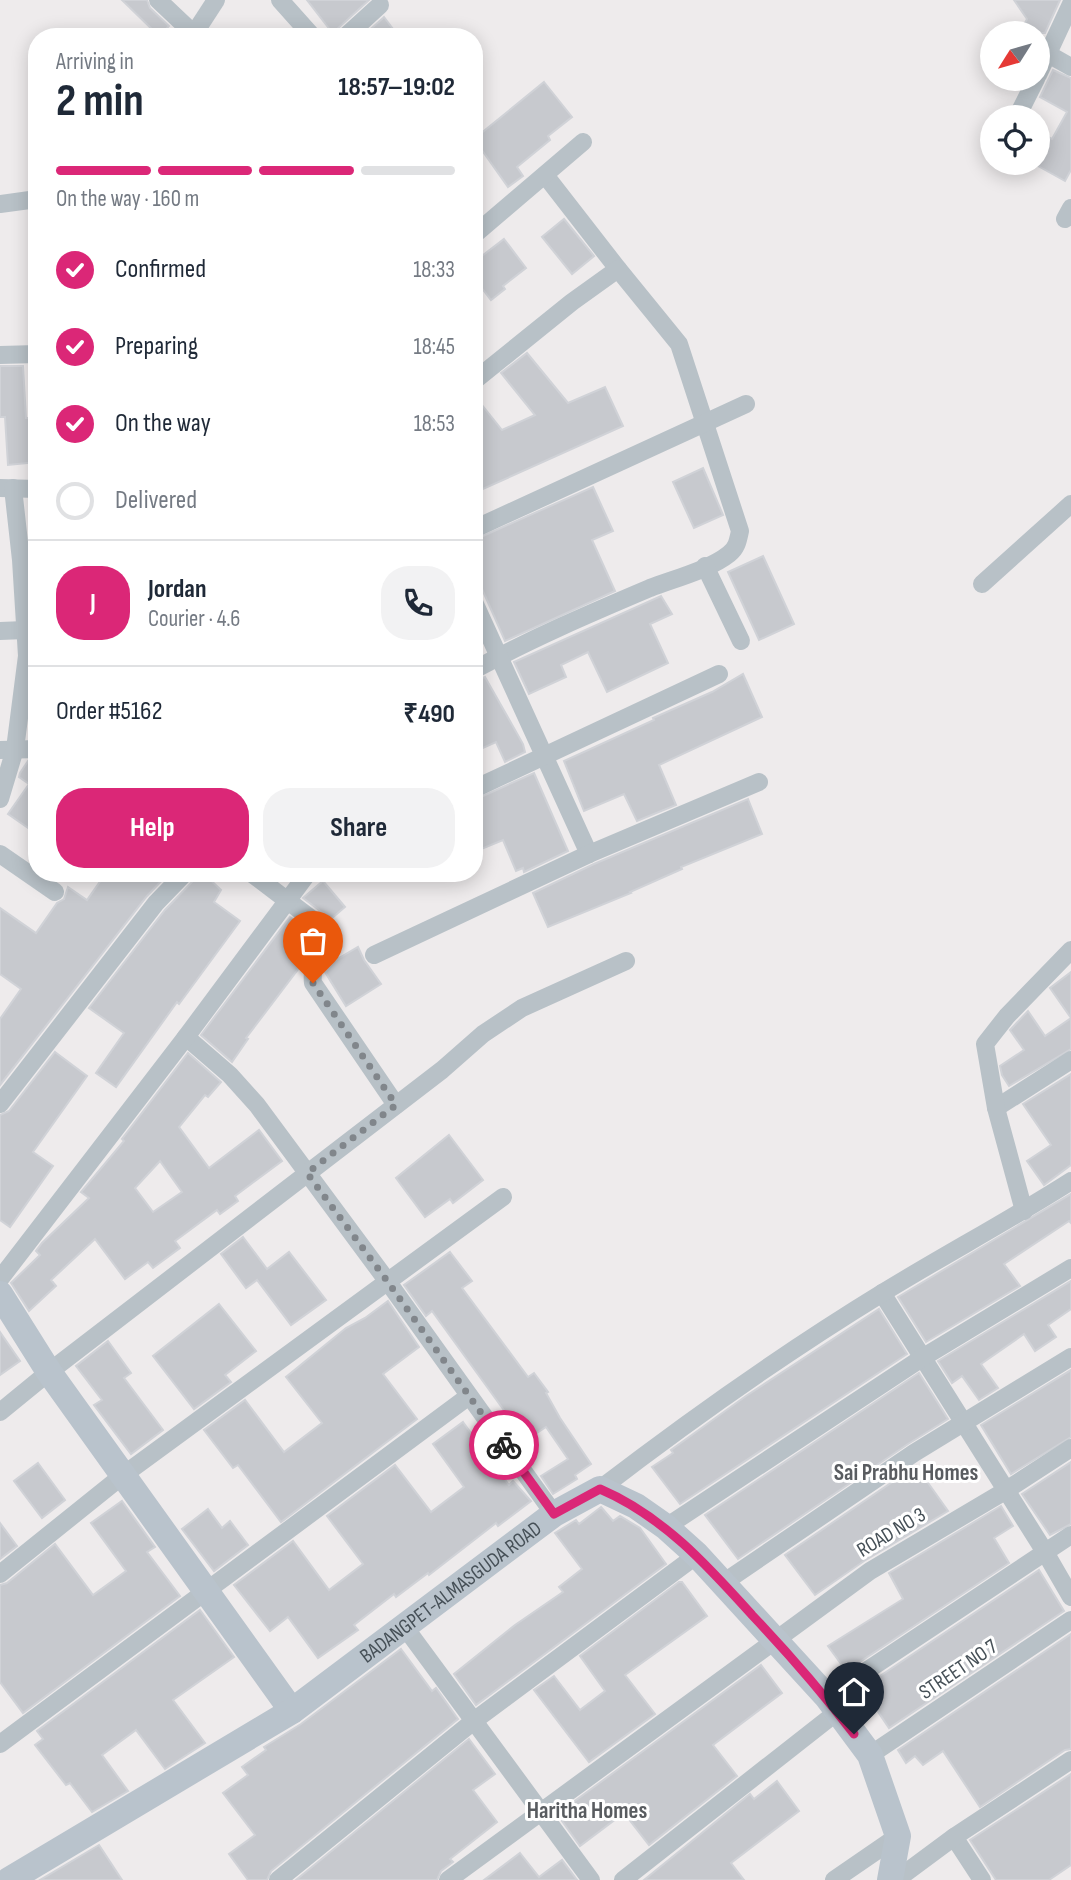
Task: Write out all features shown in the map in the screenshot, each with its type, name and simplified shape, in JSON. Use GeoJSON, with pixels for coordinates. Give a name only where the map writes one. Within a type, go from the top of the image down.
{"type":"FeatureCollection","features":[{"type":"Feature","properties":{"kind":"street"},"geometry":{"type":"LineString","coordinates":[[158,0],[185,28]]}},
{"type":"Feature","properties":{"kind":"street"},"geometry":{"type":"LineString","coordinates":[[198,28],[216,0]]}},
{"type":"Feature","properties":{"kind":"street"},"geometry":{"type":"LineString","coordinates":[[281,0],[305,28]]}},
{"type":"Feature","properties":{"kind":"street"},"geometry":{"type":"LineString","coordinates":[[1050,50],[1071,4]]}},
{"type":"Feature","properties":{"kind":"street"},"geometry":{"type":"LineString","coordinates":[[355,28],[380,5]]}},
{"type":"Feature","properties":{"kind":"street"},"geometry":{"type":"LineString","coordinates":[[1050,55],[1071,67]]}},
{"type":"Feature","properties":{"kind":"street"},"geometry":{"type":"LineString","coordinates":[[483,224],[583,142]]}},
{"type":"Feature","properties":{"kind":"street"},"geometry":{"type":"LineString","coordinates":[[483,665],[730,554],[737,544],[740,531],[678,344],[545,175]]}},
{"type":"Feature","properties":{"kind":"street"},"geometry":{"type":"LineString","coordinates":[[0,204],[28,200]]}},
{"type":"Feature","properties":{"kind":"street"},"geometry":{"type":"LineString","coordinates":[[483,374],[618,268]]}},
{"type":"Feature","properties":{"kind":"street"},"geometry":{"type":"LineString","coordinates":[[0,355],[28,354]]}},
{"type":"Feature","properties":{"kind":"street"},"geometry":{"type":"LineString","coordinates":[[483,525],[746,404]]}},
{"type":"Feature","properties":{"kind":"street"},"geometry":{"type":"LineString","coordinates":[[28,489],[6,488],[28,589]]}},
{"type":"Feature","properties":{"kind":"street"},"geometry":{"type":"LineString","coordinates":[[982,583],[1071,504]]}},
{"type":"Feature","properties":{"kind":"street"},"geometry":{"type":"LineString","coordinates":[[705,566],[741,641]]}},
{"type":"Feature","properties":{"kind":"street"},"geometry":{"type":"LineString","coordinates":[[28,616],[25,630],[28,641]]}},
{"type":"Feature","properties":{"kind":"street"},"geometry":{"type":"LineString","coordinates":[[483,623],[589,854]]}},
{"type":"Feature","properties":{"kind":"street"},"geometry":{"type":"LineString","coordinates":[[0,631],[25,630]]}},
{"type":"Feature","properties":{"kind":"street"},"geometry":{"type":"LineString","coordinates":[[0,799],[8,749],[28,671]]}},
{"type":"Feature","properties":{"kind":"street"},"geometry":{"type":"LineString","coordinates":[[483,784],[543,754],[719,674]]}},
{"type":"Feature","properties":{"kind":"street"},"geometry":{"type":"LineString","coordinates":[[8,749],[28,749]]}},
{"type":"Feature","properties":{"kind":"street"},"geometry":{"type":"LineString","coordinates":[[374,955],[589,854],[759,782]]}},
{"type":"Feature","properties":{"kind":"street"},"geometry":{"type":"LineString","coordinates":[[0,854],[28,873]]}},
{"type":"Feature","properties":{"kind":"street"},"geometry":{"type":"LineString","coordinates":[[41,882],[55,892]]}},
{"type":"Feature","properties":{"kind":"street"},"geometry":{"type":"LineString","coordinates":[[0,1104],[156,903],[176,882]]}},
{"type":"Feature","properties":{"kind":"street"},"geometry":{"type":"LineString","coordinates":[[263,882],[326,930],[331,940],[330,950],[314,965],[313,983],[396,1105]]}},
{"type":"Feature","properties":{"kind":"street"},"geometry":{"type":"LineString","coordinates":[[0,1279],[187,1037],[301,882]]}},
{"type":"Feature","properties":{"kind":"street"},"geometry":{"type":"LineString","coordinates":[[1024,1211],[996,1108],[985,1044],[1007,1016],[1071,950]]}},
{"type":"Feature","properties":{"kind":"street"},"geometry":{"type":"LineString","coordinates":[[0,1412],[442,1070],[483,1034],[522,1007],[626,961]]}},
{"type":"Feature","properties":{"kind":"street"},"geometry":{"type":"LineString","coordinates":[[187,1037],[230,1075],[257,1105],[554,1514]]}},
{"type":"Feature","properties":{"kind":"street"},"geometry":{"type":"LineString","coordinates":[[996,1108],[1071,1060]]}},
{"type":"Feature","properties":{"kind":"street"},"geometry":{"type":"LineString","coordinates":[[890,1880],[898,1836],[870,1755],[832,1705],[775,1639],[697,1555],[666,1527],[636,1506],[600,1489],[679,1428],[882,1293],[1071,1181]]}},
{"type":"Feature","properties":{"kind":"street"},"geometry":{"type":"LineString","coordinates":[[0,1574],[122,1476],[503,1197]]}},
{"type":"Feature","properties":{"kind":"street"},"geometry":{"type":"LineString","coordinates":[[666,1527],[922,1358],[1071,1268]]}},
{"type":"Feature","properties":{"kind":"street"},"geometry":{"type":"LineString","coordinates":[[882,1293],[1071,1597]]}},
{"type":"Feature","properties":{"kind":"street"},"geometry":{"type":"LineString","coordinates":[[0,1294],[49,1372],[292,1711]]}},
{"type":"Feature","properties":{"kind":"street"},"geometry":{"type":"LineString","coordinates":[[723,1583],[914,1452],[1071,1357]]}},
{"type":"Feature","properties":{"kind":"street"},"geometry":{"type":"LineString","coordinates":[[0,1744],[469,1396]]}},
{"type":"Feature","properties":{"kind":"street","name":"ROAD NO 3"},"geometry":{"type":"LineString","coordinates":[[448,1880],[870,1571],[1005,1491],[1071,1448]]}},
{"type":"Feature","properties":{"kind":"street","name":"BADANGPET-ALMASGUDA ROAD"},"geometry":{"type":"LineString","coordinates":[[9,1880],[292,1711],[554,1514],[600,1489]]}},
{"type":"Feature","properties":{"kind":"street"},"geometry":{"type":"LineString","coordinates":[[623,1880],[832,1705],[1071,1535]]}},
{"type":"Feature","properties":{"kind":"street"},"geometry":{"type":"LineString","coordinates":[[278,1880],[475,1720],[697,1555]]}},
{"type":"Feature","properties":{"kind":"street","name":"STREET NO 7"},"geometry":{"type":"LineString","coordinates":[[870,1755],[1071,1620]]}},
{"type":"Feature","properties":{"kind":"street"},"geometry":{"type":"LineString","coordinates":[[404,1626],[591,1880]]}},
{"type":"Feature","properties":{"kind":"street"},"geometry":{"type":"LineString","coordinates":[[895,1880],[954,1837],[1071,1760]]}},
{"type":"Feature","properties":{"kind":"street"},"geometry":{"type":"LineString","coordinates":[[834,1880],[898,1836]]}},
{"type":"Feature","properties":{"kind":"street"},"geometry":{"type":"LineString","coordinates":[[954,1837],[982,1880]]}},
{"type":"Feature","properties":{"kind":"building"},"geometry":{"type":"Polygon","coordinates":[[[122,0],[147,0],[150,8],[169,26],[151,28],[122,0]]]}},
{"type":"Feature","properties":{"kind":"building"},"geometry":{"type":"Polygon","coordinates":[[[307,0],[369,0],[338,28],[329,28],[307,0]]]}},
{"type":"Feature","properties":{"kind":"building"},"geometry":{"type":"Polygon","coordinates":[[[1014,0],[1060,0],[1050,22],[1026,21],[1014,0]]]}},
{"type":"Feature","properties":{"kind":"building"},"geometry":{"type":"Polygon","coordinates":[[[383,18],[392,28],[372,28],[383,18]]]}},
{"type":"Feature","properties":{"kind":"building"},"geometry":{"type":"Polygon","coordinates":[[[1053,70],[1071,78],[1071,170],[1065,181],[1050,173],[1050,138],[1052,139],[1067,112],[1040,97],[1043,91],[1050,91],[1053,70]]]}},
{"type":"Feature","properties":{"kind":"building"},"geometry":{"type":"Polygon","coordinates":[[[544,82],[572,117],[548,136],[550,140],[517,167],[523,176],[508,187],[483,152],[483,132],[544,82]]]}},
{"type":"Feature","properties":{"kind":"building"},"geometry":{"type":"Polygon","coordinates":[[[564,219],[594,256],[572,274],[542,237],[564,219]]]}},
{"type":"Feature","properties":{"kind":"building"},"geometry":{"type":"Polygon","coordinates":[[[504,239],[526,268],[503,286],[505,289],[491,300],[483,290],[483,255],[504,239]]]}},
{"type":"Feature","properties":{"kind":"building"},"geometry":{"type":"Polygon","coordinates":[[[527,353],[568,403],[605,387],[623,426],[483,489],[483,406],[502,430],[535,415],[501,373],[527,353]]]}},
{"type":"Feature","properties":{"kind":"building"},"geometry":{"type":"Polygon","coordinates":[[[0,366],[23,366],[28,418],[28,463],[8,465],[5,417],[0,417],[0,366]]]}},
{"type":"Feature","properties":{"kind":"building"},"geometry":{"type":"Polygon","coordinates":[[[703,468],[723,515],[694,528],[673,482],[703,468]]]}},
{"type":"Feature","properties":{"kind":"building"},"geometry":{"type":"Polygon","coordinates":[[[593,487],[613,531],[592,540],[615,591],[505,641],[483,591],[483,536],[593,487]]]}},
{"type":"Feature","properties":{"kind":"building"},"geometry":{"type":"Polygon","coordinates":[[[763,556],[794,624],[759,640],[728,572],[763,556]]]}},
{"type":"Feature","properties":{"kind":"building"},"geometry":{"type":"Polygon","coordinates":[[[661,596],[672,614],[650,624],[668,663],[607,692],[588,652],[561,665],[566,677],[529,694],[514,662],[661,596]]]}},
{"type":"Feature","properties":{"kind":"building"},"geometry":{"type":"Polygon","coordinates":[[[743,674],[762,717],[659,765],[676,805],[637,821],[624,794],[584,811],[564,761],[712,692],[743,674]]]}},
{"type":"Feature","properties":{"kind":"building"},"geometry":{"type":"Polygon","coordinates":[[[483,678],[523,744],[525,752],[505,762],[496,742],[483,748],[483,678]]]}},
{"type":"Feature","properties":{"kind":"building"},"geometry":{"type":"Polygon","coordinates":[[[28,761],[28,783],[19,777],[28,761]]]}},
{"type":"Feature","properties":{"kind":"building"},"geometry":{"type":"Polygon","coordinates":[[[534,773],[568,851],[524,872],[523,868],[516,871],[503,840],[483,848],[483,796],[534,773]]]}},
{"type":"Feature","properties":{"kind":"building"},"geometry":{"type":"Polygon","coordinates":[[[28,785],[28,828],[8,814],[28,785]]]}},
{"type":"Feature","properties":{"kind":"building"},"geometry":{"type":"Polygon","coordinates":[[[748,799],[762,834],[548,927],[533,893],[594,864],[748,799]]]}},
{"type":"Feature","properties":{"kind":"building"},"geometry":{"type":"Polygon","coordinates":[[[100,882],[160,882],[0,1085],[0,1019],[21,989],[0,974],[0,908],[36,933],[57,903],[64,899],[68,887],[87,900],[100,882]]]}},
{"type":"Feature","properties":{"kind":"building"},"geometry":{"type":"Polygon","coordinates":[[[192,882],[213,882],[221,890],[214,902],[240,921],[116,1087],[96,1073],[124,1033],[89,1008],[165,910],[192,882]]]}},
{"type":"Feature","properties":{"kind":"building"},"geometry":{"type":"Polygon","coordinates":[[[324,882],[345,907],[331,919],[303,898],[324,882]]]}},
{"type":"Feature","properties":{"kind":"building"},"geometry":{"type":"Polygon","coordinates":[[[290,917],[317,937],[318,943],[246,1038],[248,1039],[232,1062],[201,1035],[290,917]]]}},
{"type":"Feature","properties":{"kind":"building"},"geometry":{"type":"Polygon","coordinates":[[[358,947],[381,984],[346,1006],[325,972],[334,961],[358,947]]]}},
{"type":"Feature","properties":{"kind":"building"},"geometry":{"type":"Polygon","coordinates":[[[1071,972],[1071,1018],[1050,988],[1071,972]]]}},
{"type":"Feature","properties":{"kind":"building"},"geometry":{"type":"Polygon","coordinates":[[[1028,1011],[1045,1036],[1071,1018],[1071,1049],[1009,1086],[1000,1066],[1024,1050],[1010,1030],[1028,1011]]]}},
{"type":"Feature","properties":{"kind":"building"},"geometry":{"type":"Polygon","coordinates":[[[55,1052],[87,1076],[33,1152],[53,1166],[10,1227],[0,1220],[0,1115],[9,1111],[55,1052]]]}},
{"type":"Feature","properties":{"kind":"building"},"geometry":{"type":"Polygon","coordinates":[[[188,1053],[221,1082],[208,1097],[205,1095],[179,1127],[209,1168],[259,1130],[282,1161],[235,1196],[238,1201],[220,1214],[217,1210],[175,1241],[180,1248],[153,1268],[148,1262],[125,1279],[95,1239],[51,1280],[56,1286],[29,1311],[11,1283],[40,1255],[36,1251],[42,1243],[89,1198],[81,1192],[124,1141],[122,1139],[188,1053]],[[160,1161],[135,1188],[153,1212],[182,1192],[160,1161]]]}},
{"type":"Feature","properties":{"kind":"building"},"geometry":{"type":"Polygon","coordinates":[[[1071,1074],[1071,1165],[1044,1185],[1027,1161],[1051,1145],[1023,1104],[1071,1074]]]}},
{"type":"Feature","properties":{"kind":"building"},"geometry":{"type":"Polygon","coordinates":[[[449,1135],[483,1180],[453,1203],[450,1199],[425,1217],[396,1178],[449,1135]]]}},
{"type":"Feature","properties":{"kind":"building"},"geometry":{"type":"Polygon","coordinates":[[[1071,1194],[1071,1223],[1069,1221],[1004,1264],[1020,1286],[926,1342],[898,1297],[1071,1194]]]}},
{"type":"Feature","properties":{"kind":"building"},"geometry":{"type":"Polygon","coordinates":[[[243,1237],[267,1269],[289,1252],[326,1300],[291,1325],[257,1280],[246,1288],[221,1254],[243,1237]]]}},
{"type":"Feature","properties":{"kind":"building"},"geometry":{"type":"Polygon","coordinates":[[[450,1252],[472,1281],[462,1288],[528,1377],[534,1373],[548,1392],[546,1393],[560,1418],[591,1464],[575,1475],[577,1479],[553,1494],[541,1476],[568,1459],[546,1427],[520,1444],[507,1423],[511,1420],[432,1311],[426,1316],[404,1285],[450,1252]]]}},
{"type":"Feature","properties":{"kind":"building"},"geometry":{"type":"Polygon","coordinates":[[[1071,1281],[1071,1309],[1048,1325],[1056,1337],[1035,1351],[1024,1334],[981,1364],[998,1388],[979,1400],[962,1376],[952,1383],[938,1361],[1071,1281]]]}},
{"type":"Feature","properties":{"kind":"building"},"geometry":{"type":"Polygon","coordinates":[[[388,1301],[419,1347],[383,1374],[417,1419],[281,1522],[238,1465],[233,1468],[204,1430],[245,1400],[284,1452],[322,1423],[286,1377],[346,1328],[388,1301]]]}},
{"type":"Feature","properties":{"kind":"building"},"geometry":{"type":"Polygon","coordinates":[[[219,1304],[256,1351],[225,1375],[231,1382],[194,1409],[153,1356],[219,1304]]]}},
{"type":"Feature","properties":{"kind":"building"},"geometry":{"type":"Polygon","coordinates":[[[879,1309],[907,1354],[680,1504],[652,1467],[673,1453],[671,1450],[746,1396],[879,1309]]]}},
{"type":"Feature","properties":{"kind":"building"},"geometry":{"type":"Polygon","coordinates":[[[0,1332],[20,1361],[0,1375],[0,1332]]]}},
{"type":"Feature","properties":{"kind":"building"},"geometry":{"type":"Polygon","coordinates":[[[108,1341],[131,1373],[124,1378],[163,1430],[131,1454],[94,1405],[102,1400],[76,1366],[108,1341]]]}},
{"type":"Feature","properties":{"kind":"building"},"geometry":{"type":"Polygon","coordinates":[[[1071,1370],[1071,1437],[1011,1474],[981,1425],[1071,1370]]]}},
{"type":"Feature","properties":{"kind":"building"},"geometry":{"type":"Polygon","coordinates":[[[919,1373],[948,1419],[738,1559],[705,1515],[919,1373]]]}},
{"type":"Feature","properties":{"kind":"building"},"geometry":{"type":"Polygon","coordinates":[[[463,1422],[509,1485],[513,1481],[531,1501],[498,1526],[496,1523],[429,1575],[428,1573],[396,1597],[394,1594],[354,1625],[358,1630],[318,1658],[288,1617],[270,1631],[234,1585],[293,1541],[329,1590],[363,1564],[327,1516],[395,1465],[431,1512],[464,1487],[433,1444],[463,1422]]]}},
{"type":"Feature","properties":{"kind":"building"},"geometry":{"type":"Polygon","coordinates":[[[1071,1462],[1071,1524],[1050,1535],[1022,1494],[1071,1462]]]}},
{"type":"Feature","properties":{"kind":"building"},"geometry":{"type":"Polygon","coordinates":[[[38,1463],[65,1500],[42,1518],[14,1481],[38,1463]]]}},
{"type":"Feature","properties":{"kind":"building"},"geometry":{"type":"Polygon","coordinates":[[[916,1466],[948,1511],[864,1561],[815,1595],[785,1555],[916,1466]]]}},
{"type":"Feature","properties":{"kind":"building"},"geometry":{"type":"Polygon","coordinates":[[[122,1501],[155,1547],[147,1552],[180,1596],[23,1713],[0,1682],[0,1585],[7,1583],[55,1544],[93,1595],[126,1571],[91,1523],[122,1501]]]}},
{"type":"Feature","properties":{"kind":"building"},"geometry":{"type":"Polygon","coordinates":[[[1001,1506],[1013,1526],[994,1538],[1009,1563],[849,1669],[847,1666],[844,1668],[828,1646],[903,1599],[889,1573],[1001,1506]]]}},
{"type":"Feature","properties":{"kind":"building"},"geometry":{"type":"Polygon","coordinates":[[[601,1507],[613,1521],[620,1516],[640,1528],[666,1564],[476,1705],[454,1674],[515,1625],[563,1592],[559,1587],[582,1569],[555,1533],[576,1520],[579,1524],[601,1507]]]}},
{"type":"Feature","properties":{"kind":"building"},"geometry":{"type":"Polygon","coordinates":[[[208,1509],[222,1528],[230,1521],[248,1545],[214,1571],[182,1529],[208,1509]]]}},
{"type":"Feature","properties":{"kind":"building"},"geometry":{"type":"Polygon","coordinates":[[[0,1523],[17,1546],[0,1559],[0,1523]]]}},
{"type":"Feature","properties":{"kind":"building"},"geometry":{"type":"Polygon","coordinates":[[[1039,1570],[1064,1611],[889,1728],[862,1688],[1039,1570]]]}},
{"type":"Feature","properties":{"kind":"building"},"geometry":{"type":"Polygon","coordinates":[[[682,1582],[707,1616],[625,1675],[655,1714],[589,1762],[534,1690],[554,1676],[580,1710],[605,1691],[580,1656],[682,1582]]]}},
{"type":"Feature","properties":{"kind":"building"},"geometry":{"type":"Polygon","coordinates":[[[200,1610],[234,1657],[173,1700],[205,1743],[165,1769],[136,1730],[102,1755],[128,1791],[92,1812],[70,1783],[66,1785],[35,1745],[43,1739],[37,1731],[200,1610]]]}},
{"type":"Feature","properties":{"kind":"building"},"geometry":{"type":"Polygon","coordinates":[[[1071,1634],[1071,1749],[1065,1750],[980,1807],[943,1751],[923,1765],[915,1756],[906,1763],[898,1750],[1071,1634]]]}},
{"type":"Feature","properties":{"kind":"building"},"geometry":{"type":"Polygon","coordinates":[[[401,1649],[432,1691],[436,1688],[458,1719],[271,1871],[267,1880],[248,1880],[229,1854],[255,1835],[223,1793],[248,1775],[242,1767],[266,1750],[264,1747],[301,1724],[401,1649]]]}},
{"type":"Feature","properties":{"kind":"building"},"geometry":{"type":"Polygon","coordinates":[[[761,1665],[782,1693],[713,1745],[737,1776],[649,1845],[624,1813],[580,1846],[557,1814],[761,1665]]]}},
{"type":"Feature","properties":{"kind":"building"},"geometry":{"type":"Polygon","coordinates":[[[469,1739],[495,1774],[473,1790],[497,1822],[450,1859],[453,1862],[441,1871],[437,1880],[296,1880],[469,1739]]]}},
{"type":"Feature","properties":{"kind":"building"},"geometry":{"type":"Polygon","coordinates":[[[1071,1774],[1071,1865],[1049,1880],[996,1880],[970,1840],[1071,1774]]]}},
{"type":"Feature","properties":{"kind":"building"},"geometry":{"type":"Polygon","coordinates":[[[777,1781],[799,1811],[731,1863],[744,1880],[644,1880],[750,1794],[754,1799],[777,1781]]]}},
{"type":"Feature","properties":{"kind":"building"},"geometry":{"type":"Polygon","coordinates":[[[99,1845],[122,1880],[40,1880],[99,1845]]]}},
{"type":"Feature","properties":{"kind":"building"},"geometry":{"type":"Polygon","coordinates":[[[520,1853],[539,1877],[562,1860],[577,1880],[484,1880],[520,1853]]]}},
{"type":"Feature","properties":{"kind":"way so far"},"geometry":{"type":"LineString","coordinates":[[313,983],[347,1029],[396,1105],[307,1173],[504,1445]]}},
{"type":"Feature","properties":{"kind":"district","name":"Sai Prabhu Homes"},"geometry":{"type":"Point","coordinates":[906,1472]}},
{"type":"Feature","properties":{"kind":"district","name":"Haritha Homes"},"geometry":{"type":"Point","coordinates":[587,1810]}},
{"type":"Feature","properties":{"kind":"route"},"geometry":{"type":"LineString","coordinates":[[504,1445],[554,1514],[600,1489],[636,1506],[666,1527],[697,1555],[775,1639],[827,1697],[854,1734]]}}]}
